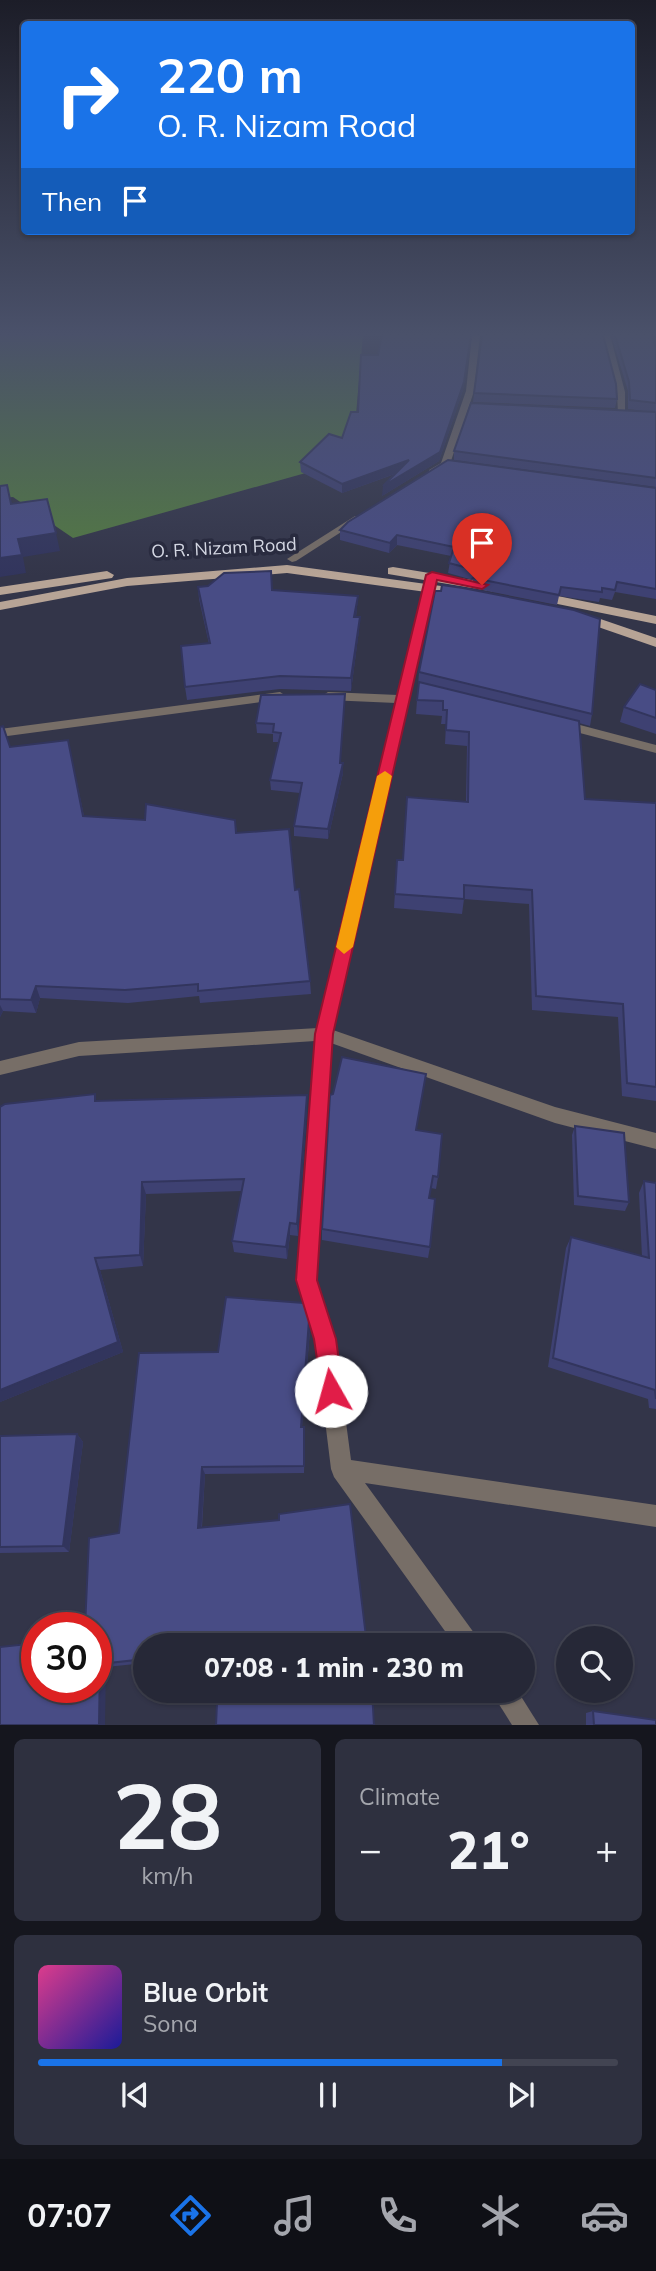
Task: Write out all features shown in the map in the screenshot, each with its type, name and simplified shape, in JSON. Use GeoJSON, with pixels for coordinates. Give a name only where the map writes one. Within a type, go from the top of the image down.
{"type":"FeatureCollection","features":[{"type":"Feature","properties":{"kind":"main road","name":"O. R. Nizam Road"},"geometry":{"type":"LineString","coordinates":[[0,591],[130,571],[292,559],[656,620]]}},
{"type":"Feature","properties":{"kind":"main road"},"geometry":{"type":"LineString","coordinates":[[0,606],[127,582],[287,569],[431,582],[500,600]]}},
{"type":"Feature","properties":{"kind":"main road"},"geometry":{"type":"LineString","coordinates":[[520,597],[656,642]]}},
{"type":"Feature","properties":{"kind":"street"},"geometry":{"type":"LineString","coordinates":[[421,479],[444,464],[466,416]]}},
{"type":"Feature","properties":{"kind":"street"},"geometry":{"type":"LineString","coordinates":[[444,464],[458,466]]}},
{"type":"Feature","properties":{"kind":"street"},"geometry":{"type":"LineString","coordinates":[[292,559],[362,515]]}},
{"type":"Feature","properties":{"kind":"street"},"geometry":{"type":"LineString","coordinates":[[431,582],[410,692],[324,1034],[307,1280],[325,1339],[342,1469],[460,1633]]}},
{"type":"Feature","properties":{"kind":"street"},"geometry":{"type":"LineString","coordinates":[[307,696],[410,692]]}},
{"type":"Feature","properties":{"kind":"street"},"geometry":{"type":"LineString","coordinates":[[0,733],[217,702],[294,696]]}},
{"type":"Feature","properties":{"kind":"street"},"geometry":{"type":"LineString","coordinates":[[542,719],[656,749]]}},
{"type":"Feature","properties":{"kind":"street"},"geometry":{"type":"LineString","coordinates":[[0,1068],[79,1049],[324,1034],[555,1115],[656,1141]]}},
{"type":"Feature","properties":{"kind":"street"},"geometry":{"type":"LineString","coordinates":[[342,1469],[656,1516]]}},
{"type":"Feature","properties":{"kind":"street"},"geometry":{"type":"LineString","coordinates":[[511,1703],[527,1725]]}},
{"type":"Feature","properties":{"kind":"green space"},"geometry":{"type":"Polygon","coordinates":[[[0,416],[356,416],[352,460],[73,538],[13,497],[0,498],[0,416]]]}},
{"type":"Feature","properties":{"kind":"building"},"geometry":{"type":"Polygon","coordinates":[[[350,416],[453,416],[440,452],[383,486],[409,460],[342,484],[300,462],[329,434],[342,438],[350,416]]]}},
{"type":"Feature","properties":{"kind":"building"},"geometry":{"type":"Polygon","coordinates":[[[467,416],[656,416],[656,478],[454,451],[467,416]]]}},
{"type":"Feature","properties":{"kind":"building"},"geometry":{"type":"Polygon","coordinates":[[[448,460],[656,488],[656,589],[617,582],[615,590],[602,588],[602,592],[561,587],[559,595],[473,578],[480,574],[479,571],[449,563],[454,547],[397,535],[390,543],[340,530],[348,522],[448,460]]]}},
{"type":"Feature","properties":{"kind":"building"},"geometry":{"type":"Polygon","coordinates":[[[7,485],[11,504],[47,499],[56,533],[18,539],[22,555],[0,558],[0,486],[7,485]]]}},
{"type":"Feature","properties":{"kind":"building"},"geometry":{"type":"Polygon","coordinates":[[[271,571],[272,590],[358,596],[354,617],[360,617],[351,678],[280,676],[185,687],[181,646],[210,643],[198,587],[208,586],[224,573],[271,571]]]}},
{"type":"Feature","properties":{"kind":"building"},"geometry":{"type":"Polygon","coordinates":[[[442,585],[574,610],[600,619],[592,714],[419,672],[435,591],[441,591],[442,585]]]}},
{"type":"Feature","properties":{"kind":"building"},"geometry":{"type":"Polygon","coordinates":[[[419,682],[579,721],[585,799],[656,803],[656,1087],[627,1083],[623,1004],[536,996],[532,890],[464,885],[464,899],[395,894],[397,860],[403,860],[407,797],[468,802],[469,732],[446,730],[447,710],[443,710],[443,701],[417,700],[419,682]]]}},
{"type":"Feature","properties":{"kind":"building"},"geometry":{"type":"Polygon","coordinates":[[[640,684],[656,690],[656,718],[624,707],[640,684]]]}},
{"type":"Feature","properties":{"kind":"building"},"geometry":{"type":"Polygon","coordinates":[[[345,694],[340,763],[343,763],[328,829],[294,826],[302,783],[270,780],[281,733],[273,732],[274,724],[256,723],[261,695],[345,694]]]}},
{"type":"Feature","properties":{"kind":"building"},"geometry":{"type":"Polygon","coordinates":[[[3,726],[10,747],[68,740],[83,816],[145,820],[146,804],[235,820],[236,833],[289,829],[295,890],[299,889],[310,981],[198,991],[198,984],[125,990],[36,986],[31,1000],[0,999],[0,727],[3,726]]]}},
{"type":"Feature","properties":{"kind":"building"},"geometry":{"type":"Polygon","coordinates":[[[342,1057],[426,1074],[416,1130],[442,1134],[438,1177],[433,1176],[429,1198],[435,1199],[430,1247],[322,1229],[330,1095],[333,1094],[342,1057]]]}},
{"type":"Feature","properties":{"kind":"building"},"geometry":{"type":"Polygon","coordinates":[[[95,1094],[95,1101],[307,1095],[297,1224],[290,1223],[286,1247],[232,1241],[244,1179],[142,1182],[140,1255],[95,1258],[118,1342],[0,1390],[0,1107],[5,1104],[95,1094]]]}},
{"type":"Feature","properties":{"kind":"building"},"geometry":{"type":"Polygon","coordinates":[[[575,1126],[624,1133],[629,1202],[578,1196],[575,1126]]]}},
{"type":"Feature","properties":{"kind":"building"},"geometry":{"type":"Polygon","coordinates":[[[644,1181],[656,1183],[656,1399],[655,1390],[553,1358],[571,1237],[649,1258],[644,1181]]]}},
{"type":"Feature","properties":{"kind":"building"},"geometry":{"type":"Polygon","coordinates":[[[226,1297],[304,1303],[309,1320],[301,1427],[304,1427],[304,1466],[202,1467],[198,1528],[279,1520],[279,1514],[350,1504],[366,1633],[133,1633],[133,1660],[112,1663],[112,1612],[86,1612],[89,1538],[119,1533],[139,1353],[218,1352],[226,1297]]]}},
{"type":"Feature","properties":{"kind":"building"},"geometry":{"type":"Polygon","coordinates":[[[77,1434],[63,1546],[0,1547],[0,1436],[77,1434]]]}},
{"type":"Feature","properties":{"kind":"building"},"geometry":{"type":"Polygon","coordinates":[[[21,1645],[21,1703],[99,1703],[99,1725],[0,1725],[0,1647],[21,1645]]]}},
{"type":"Feature","properties":{"kind":"building"},"geometry":{"type":"Polygon","coordinates":[[[217,1703],[373,1703],[374,1725],[216,1725],[217,1703]]]}},
{"type":"Feature","properties":{"kind":"building"},"geometry":{"type":"Polygon","coordinates":[[[593,1711],[656,1720],[656,1725],[594,1725],[593,1711]]]}},
{"type":"Feature","properties":{"kind":"slow traffic"},"geometry":{"type":"LineString","coordinates":[[344,947],[385,776]]}},
{"type":"Feature","properties":{"kind":"route"},"geometry":{"type":"LineString","coordinates":[[331,1391],[325,1339],[307,1280],[324,1034],[432,575],[482,585]]}}]}
